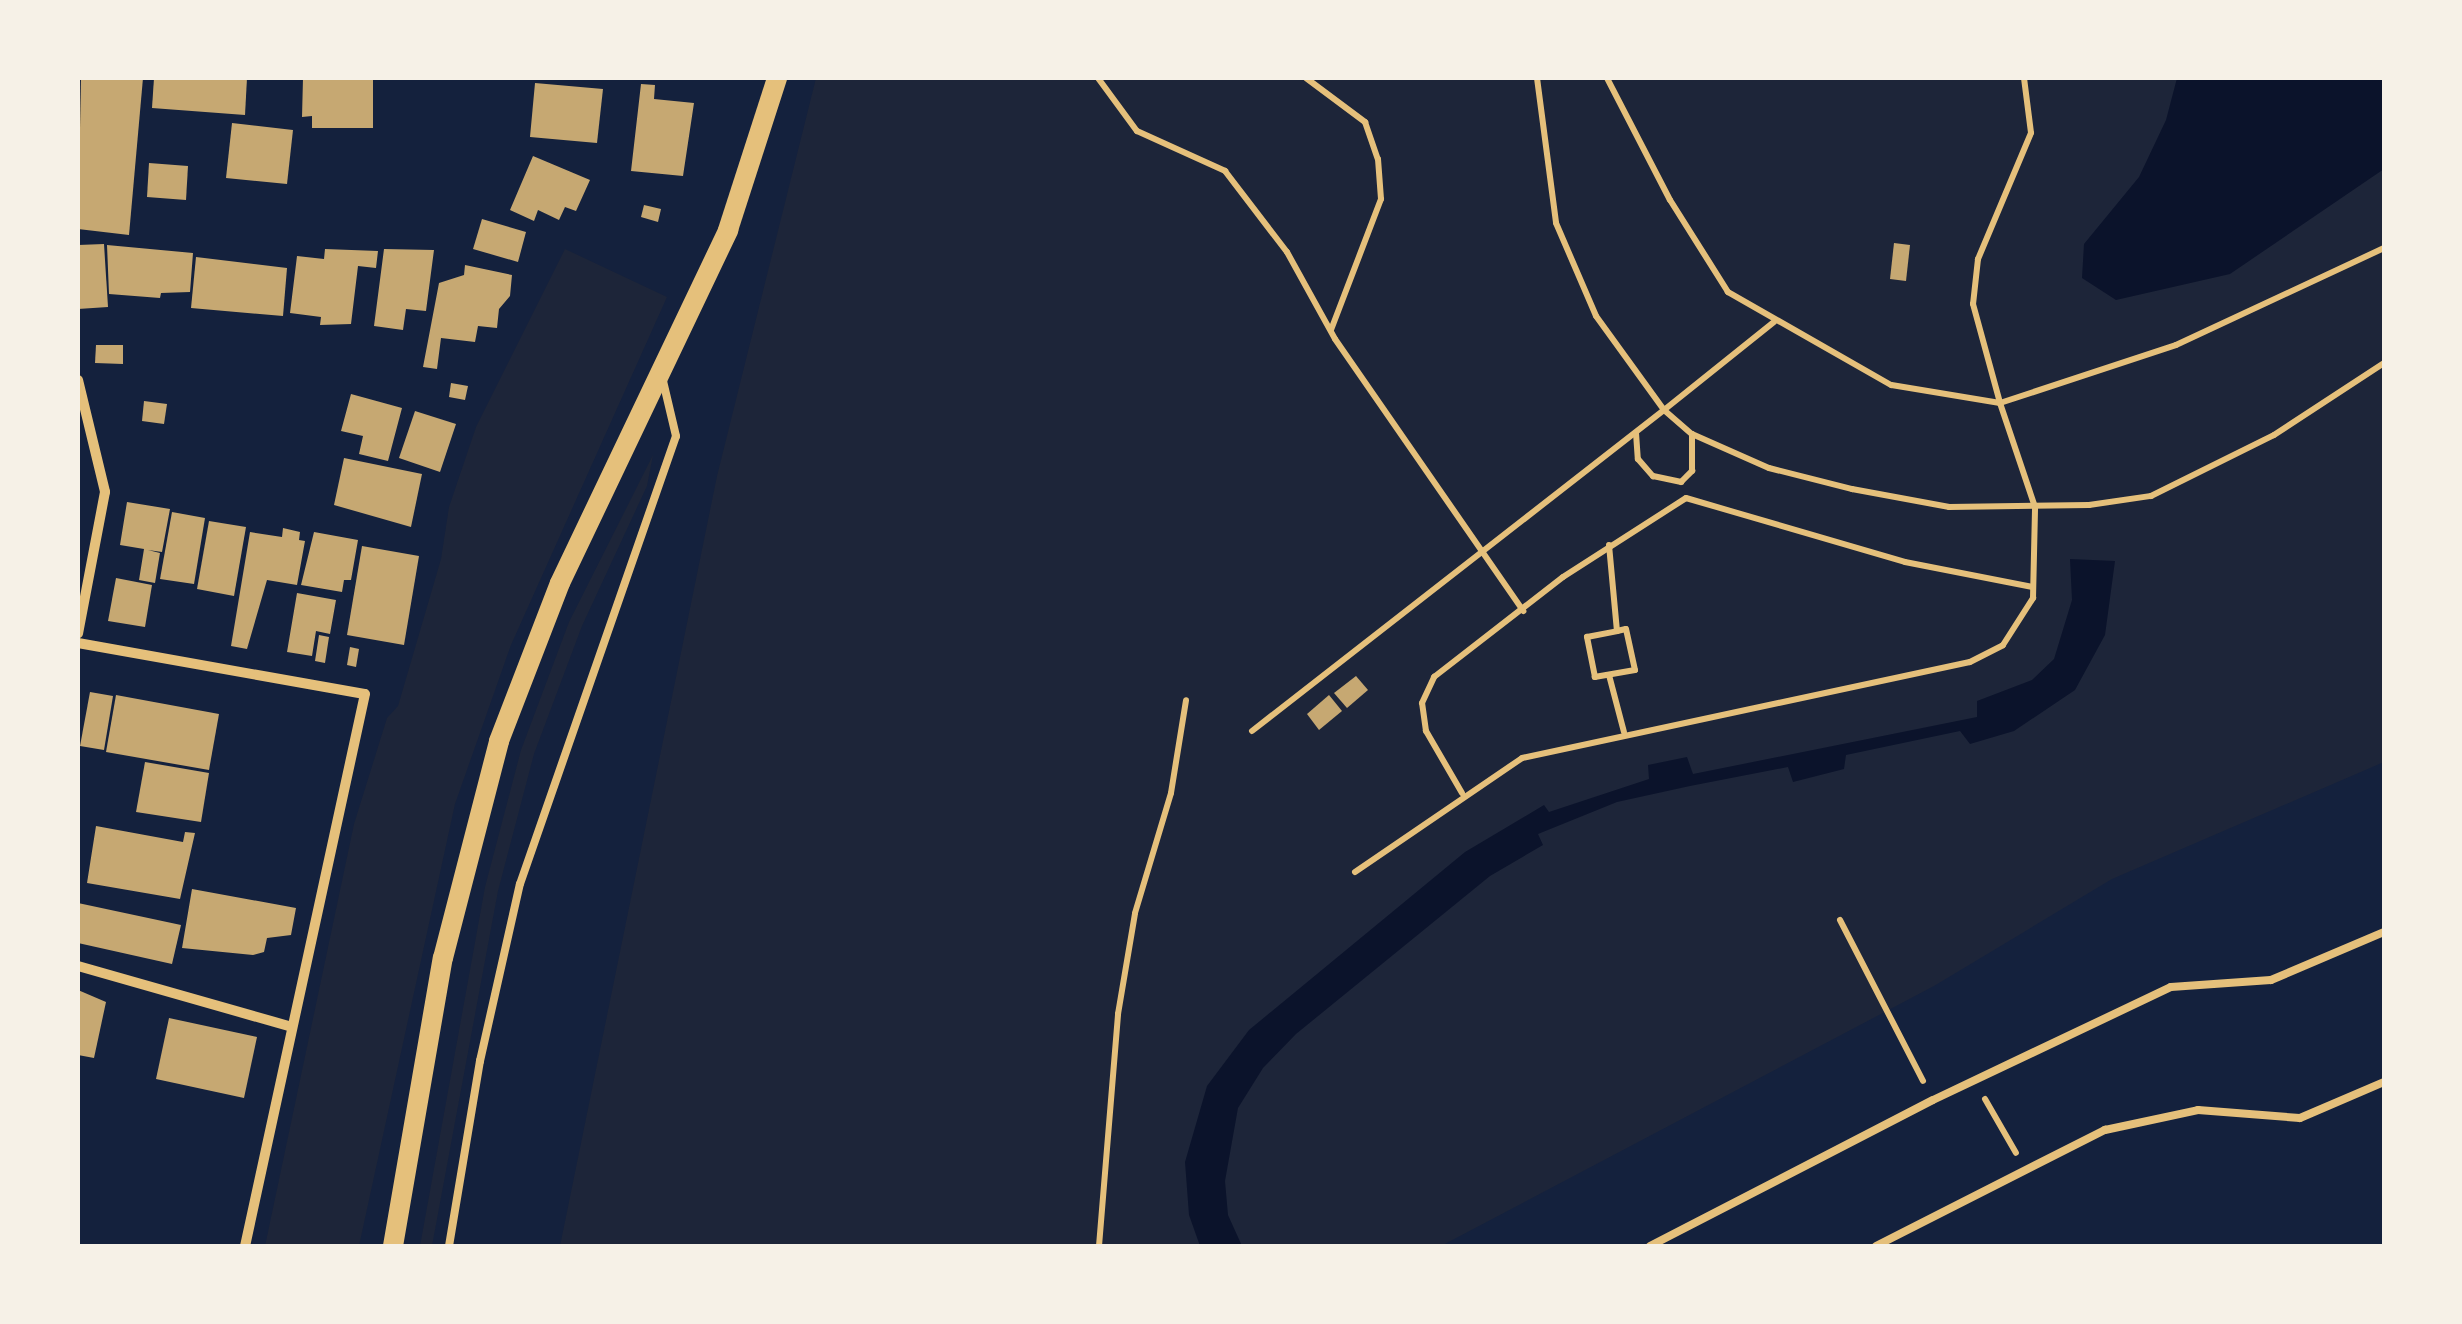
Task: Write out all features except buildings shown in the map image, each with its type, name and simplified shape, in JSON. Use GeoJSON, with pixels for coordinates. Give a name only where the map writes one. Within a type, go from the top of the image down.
{"type":"FeatureCollection","features":[{"type":"Feature","properties":{"kind":"main road"},"geometry":{"type":"LineString","coordinates":[[393,1246],[444,958],[499,741],[560,583],[728,230],[778,78]]}},
{"type":"Feature","properties":{"kind":"street"},"geometry":{"type":"LineString","coordinates":[[78,380],[105,492],[78,632]]}},
{"type":"Feature","properties":{"kind":"street"},"geometry":{"type":"LineString","coordinates":[[78,642],[365,694],[288,1026],[244,1246]]}},
{"type":"Feature","properties":{"kind":"street"},"geometry":{"type":"LineString","coordinates":[[78,966],[288,1026]]}},
{"type":"Feature","properties":{"kind":"lane"},"geometry":{"type":"LineString","coordinates":[[448,1246],[480,1061],[520,884],[676,436],[661,376]]}},
{"type":"Feature","properties":{"kind":"lane"},"geometry":{"type":"LineString","coordinates":[[1650,1246],[1933,1100],[2171,987],[2271,980],[2384,932]]}},
{"type":"Feature","properties":{"kind":"lane"},"geometry":{"type":"LineString","coordinates":[[1876,1246],[2025,1170],[2148,1116],[2233,1110],[2300,1118],[2384,1082]]}},
{"type":"Feature","properties":{"kind":"path"},"geometry":{"type":"LineString","coordinates":[[1098,78],[1137,131],[1225,172],[1286,252],[1331,330],[1478,555],[1523,611]]}},
{"type":"Feature","properties":{"kind":"path"},"geometry":{"type":"LineString","coordinates":[[1306,78],[1365,122],[1378,159],[1381,200],[1331,330]]}},
{"type":"Feature","properties":{"kind":"path"},"geometry":{"type":"LineString","coordinates":[[1537,78],[1556,222],[1596,316],[1664,410],[1692,434],[1769,468],[1949,508],[2035,507],[2151,496],[2274,435],[2384,364]]}},
{"type":"Feature","properties":{"kind":"path"},"geometry":{"type":"LineString","coordinates":[[1607,78],[1670,200],[1728,292],[1774,322],[1891,385],[2000,403],[2176,345],[2384,248]]}},
{"type":"Feature","properties":{"kind":"path"},"geometry":{"type":"LineString","coordinates":[[1354,872],[1462,794],[1522,758],[1624,732],[1970,662],[2003,645],[2032,588],[2035,507],[2000,403],[1973,304],[1978,259],[2031,133],[2024,78]]}},
{"type":"Feature","properties":{"kind":"path"},"geometry":{"type":"LineString","coordinates":[[1252,731],[1774,322]]}},
{"type":"Feature","properties":{"kind":"path"},"geometry":{"type":"LineString","coordinates":[[1636,432],[1638,459],[1653,476],[1681,482]]}},
{"type":"Feature","properties":{"kind":"path"},"geometry":{"type":"LineString","coordinates":[[1681,482],[1692,471],[1692,434]]}},
{"type":"Feature","properties":{"kind":"path"},"geometry":{"type":"LineString","coordinates":[[1681,482],[1686,498]]}},
{"type":"Feature","properties":{"kind":"path"},"geometry":{"type":"LineString","coordinates":[[1462,794],[1426,730],[1422,703],[1434,676],[1609,545],[1686,498],[1905,562],[2032,588]]}},
{"type":"Feature","properties":{"kind":"path"},"geometry":{"type":"LineString","coordinates":[[1609,545],[1616,630]]}},
{"type":"Feature","properties":{"kind":"path"},"geometry":{"type":"LineString","coordinates":[[1626,629],[1635,670],[1596,677],[1587,637],[1616,630],[1626,629]]}},
{"type":"Feature","properties":{"kind":"path"},"geometry":{"type":"LineString","coordinates":[[1609,674],[1624,732]]}},
{"type":"Feature","properties":{"kind":"path"},"geometry":{"type":"LineString","coordinates":[[1099,1246],[1118,1014],[1135,913],[1171,794],[1186,700]]}},
{"type":"Feature","properties":{"kind":"path"},"geometry":{"type":"LineString","coordinates":[[1840,920],[1933,1100]]}},
{"type":"Feature","properties":{"kind":"path"},"geometry":{"type":"LineString","coordinates":[[1974,1081],[2025,1170]]}},
{"type":"Feature","properties":{"kind":"shaded area"},"geometry":{"type":"Polygon","coordinates":[[[816,78],[2384,78],[2384,762],[2112,879],[1934,986],[1441,1246],[560,1246],[717,476],[816,78]]]}},
{"type":"Feature","properties":{"kind":"shaded area"},"geometry":{"type":"Polygon","coordinates":[[[2177,78],[2384,78],[2384,169],[2230,274],[2116,300],[2082,278],[2084,244],[2139,177],[2166,120],[2177,78]]]}},
{"type":"Feature","properties":{"kind":"shaded area"},"geometry":{"type":"Polygon","coordinates":[[[565,249],[667,297],[511,645],[455,804],[359,1246],[265,1246],[354,824],[387,718],[398,706],[441,559],[449,507],[476,427],[565,249]]]}},
{"type":"Feature","properties":{"kind":"shaded area"},"geometry":{"type":"Polygon","coordinates":[[[653,455],[647,486],[582,626],[534,754],[498,891],[432,1246],[420,1246],[485,887],[521,750],[569,622],[653,455]]]}},
{"type":"Feature","properties":{"kind":"shaded area"},"geometry":{"type":"Polygon","coordinates":[[[2070,559],[2115,561],[2105,635],[2075,690],[2014,731],[1970,744],[1960,731],[1846,755],[1844,769],[1793,782],[1788,767],[1690,786],[1617,802],[1538,834],[1543,845],[1490,876],[1296,1034],[1263,1068],[1238,1108],[1225,1181],[1228,1215],[1242,1246],[1200,1246],[1189,1215],[1185,1162],[1207,1086],[1249,1030],[1465,852],[1544,805],[1549,812],[1649,779],[1648,765],[1687,757],[1693,774],[1977,717],[1977,701],[2032,680],[2054,659],[2072,600],[2070,559]]]}}]}
